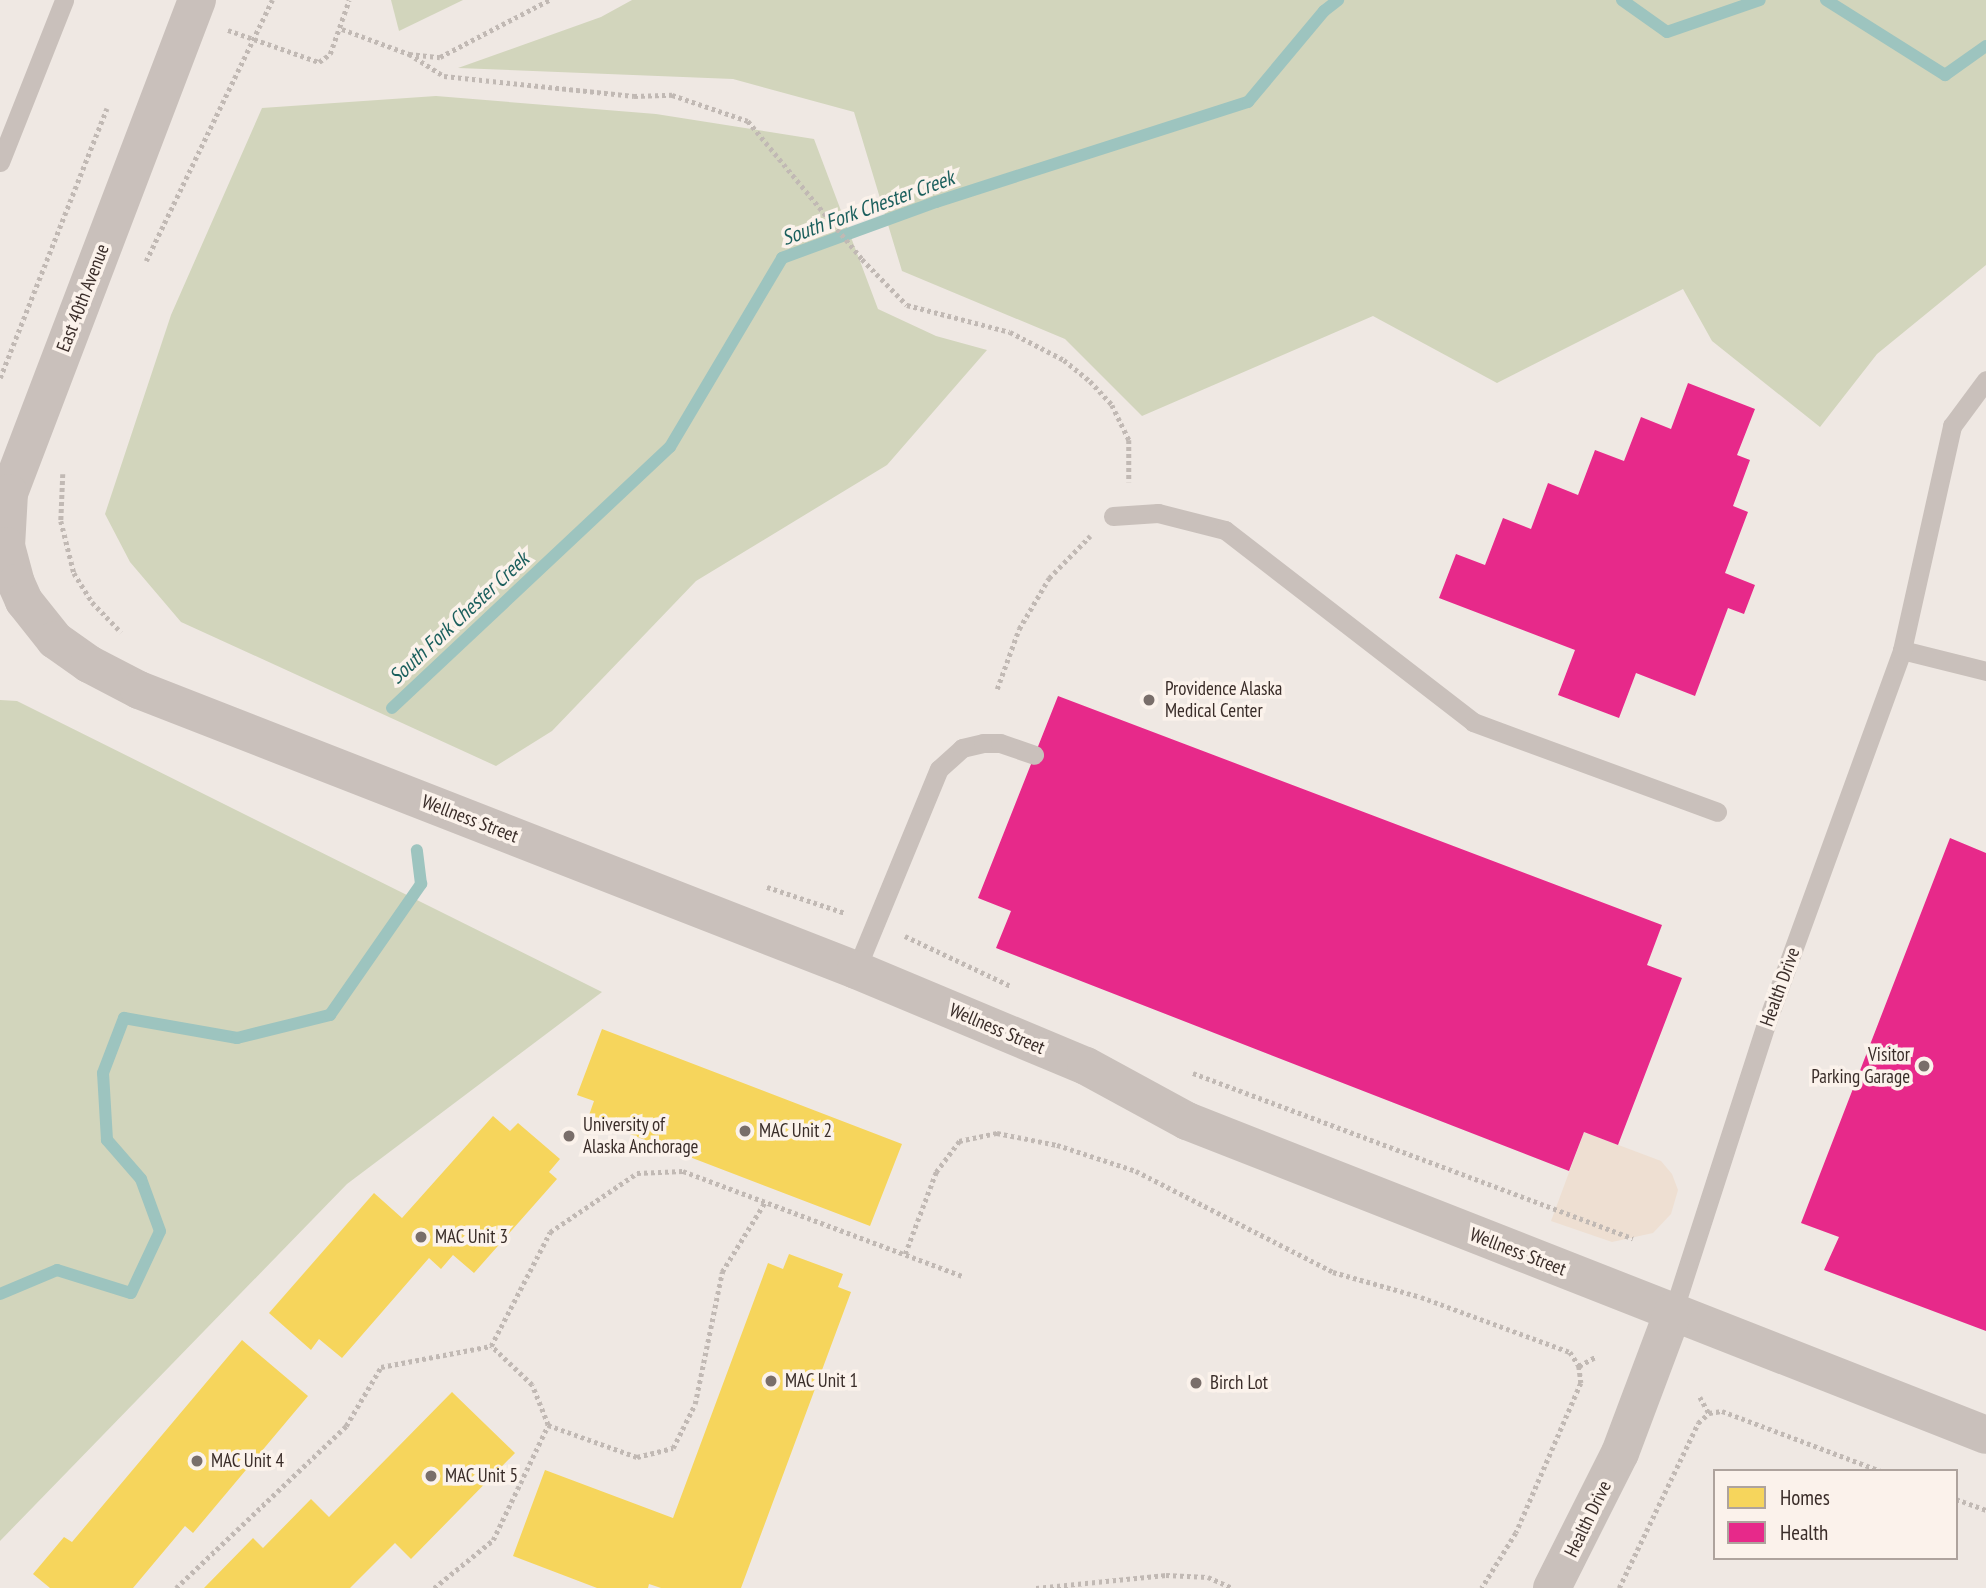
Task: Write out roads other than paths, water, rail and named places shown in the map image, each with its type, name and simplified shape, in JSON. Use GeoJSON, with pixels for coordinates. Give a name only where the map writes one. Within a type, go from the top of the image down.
{"type":"FeatureCollection","features":[{"type":"Feature","properties":{"kind":"street","name":"East 40th Avenue"},"geometry":{"type":"LineString","coordinates":[[24,601],[5,545],[9,493],[209,14]]}},
{"type":"Feature","properties":{"kind":"street","name":"Wellness Street"},"geometry":{"type":"LineString","coordinates":[[24,601],[55,639],[89,664],[139,690],[856,970],[1086,1066],[1187,1121],[1986,1436]]}},
{"type":"Feature","properties":{"kind":"street","name":"Health Drive"},"geometry":{"type":"LineString","coordinates":[[1552,1588],[1620,1453],[1674,1312]]}},
{"type":"Feature","properties":{"kind":"lane"},"geometry":{"type":"LineString","coordinates":[[0,162],[64,0]]}},
{"type":"Feature","properties":{"kind":"lane","name":"Health Drive"},"geometry":{"type":"LineString","coordinates":[[1674,1312],[1765,1027],[1902,650],[1952,426],[1986,380]]}},
{"type":"Feature","properties":{"kind":"lane"},"geometry":{"type":"LineString","coordinates":[[1113,516],[1158,513],[1225,530],[1473,722],[1717,811]]}},
{"type":"Feature","properties":{"kind":"lane"},"geometry":{"type":"LineString","coordinates":[[1902,650],[1986,671]]}},
{"type":"Feature","properties":{"kind":"lane"},"geometry":{"type":"LineString","coordinates":[[856,970],[939,769],[962,748],[983,743],[1000,743],[1034,755]]}},
{"type":"Feature","properties":{"kind":"waterway","name":"South Fork Chester Creek"},"geometry":{"type":"LineString","coordinates":[[392,708],[670,447],[782,258],[936,202],[1248,102],[1324,11],[1338,0]]}},
{"type":"Feature","properties":{"kind":"waterway","name":"South Fork Chester Creek"},"geometry":{"type":"LineString","coordinates":[[1622,0],[1667,32],[1760,0]]}},
{"type":"Feature","properties":{"kind":"waterway","name":"South Fork Chester Creek"},"geometry":{"type":"LineString","coordinates":[[1826,0],[1945,75],[1986,46]]}},
{"type":"Feature","properties":{"kind":"waterway","name":"South Fork Chester Creek"},"geometry":{"type":"LineString","coordinates":[[0,1294],[57,1270],[131,1293],[160,1231],[141,1179],[107,1140],[103,1073],[124,1018],[237,1038],[330,1015],[421,884],[417,850]]}},
{"type":"Feature","properties":{"kind":"place","name":"Providence Alaska Medical Center"},"geometry":{"type":"Point","coordinates":[1149,700]}},
{"type":"Feature","properties":{"kind":"place","name":"Visitor Parking Garage"},"geometry":{"type":"Point","coordinates":[1924,1066]}},
{"type":"Feature","properties":{"kind":"place","name":"MAC Unit 2"},"geometry":{"type":"Point","coordinates":[745,1131]}},
{"type":"Feature","properties":{"kind":"place","name":"University of Alaska Anchorage"},"geometry":{"type":"Point","coordinates":[569,1136]}},
{"type":"Feature","properties":{"kind":"place","name":"MAC Unit 3"},"geometry":{"type":"Point","coordinates":[421,1237]}},
{"type":"Feature","properties":{"kind":"place","name":"MAC Unit 1"},"geometry":{"type":"Point","coordinates":[771,1381]}},
{"type":"Feature","properties":{"kind":"place","name":"Birch Lot"},"geometry":{"type":"Point","coordinates":[1196,1383]}},
{"type":"Feature","properties":{"kind":"place","name":"MAC Unit 4"},"geometry":{"type":"Point","coordinates":[197,1461]}},
{"type":"Feature","properties":{"kind":"place","name":"MAC Unit 5"},"geometry":{"type":"Point","coordinates":[431,1476]}}]}
